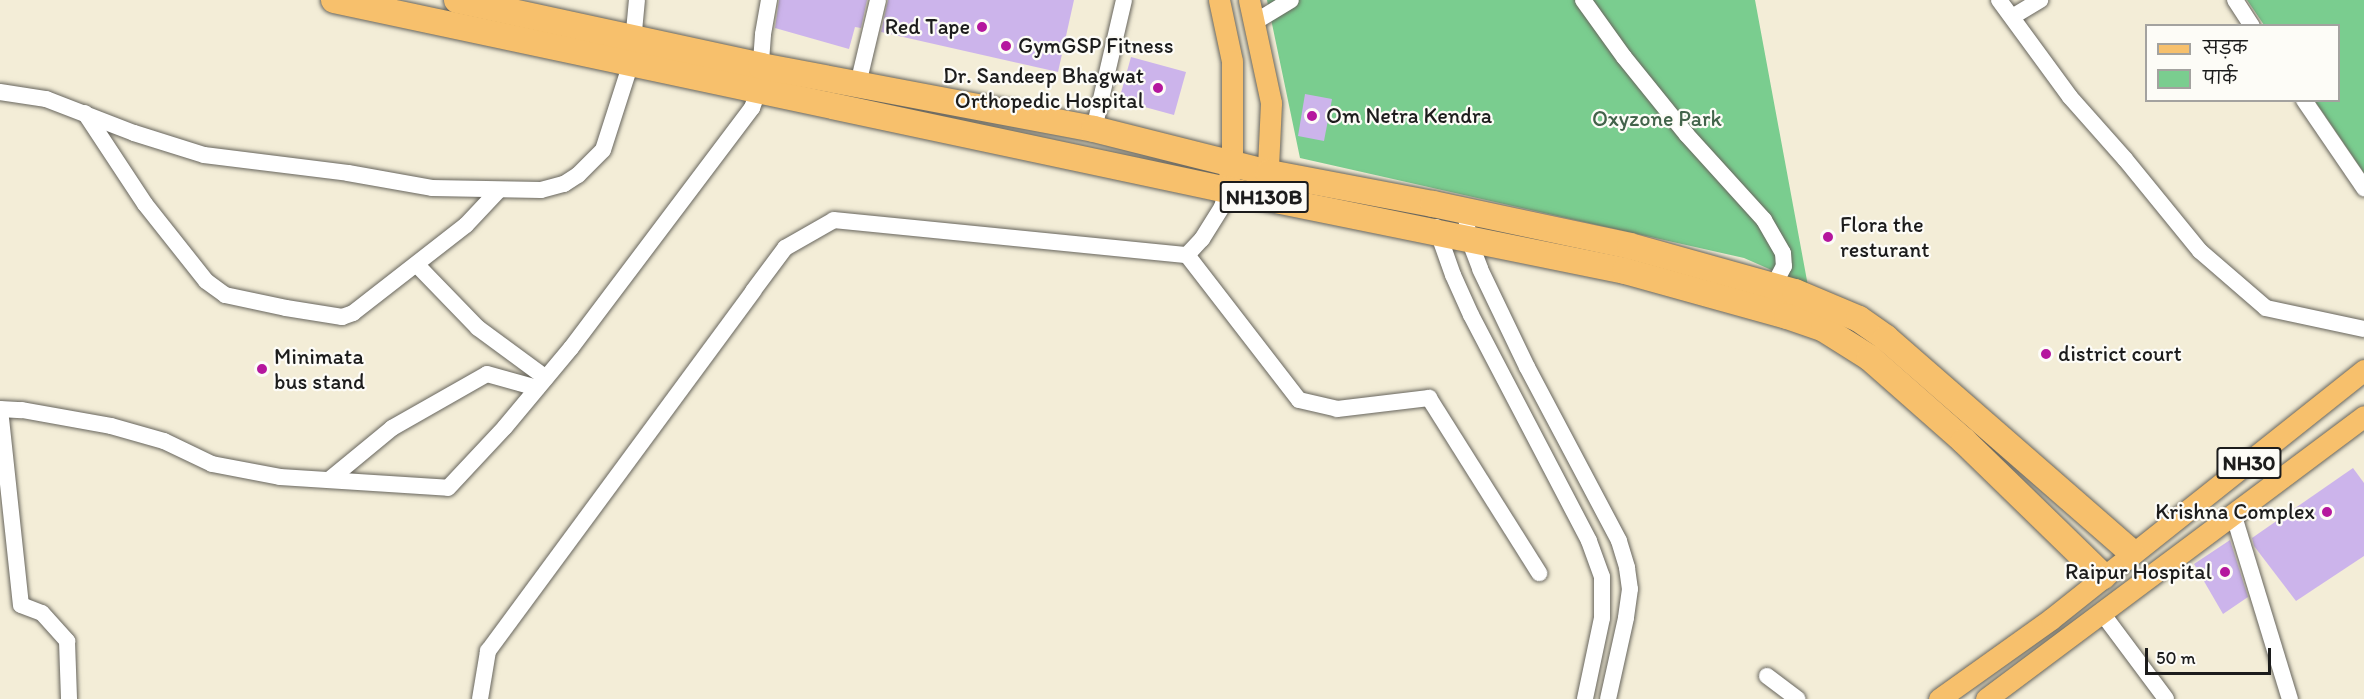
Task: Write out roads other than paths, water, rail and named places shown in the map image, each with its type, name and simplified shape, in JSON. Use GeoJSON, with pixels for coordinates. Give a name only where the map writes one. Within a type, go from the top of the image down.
{"type":"FeatureCollection","features":[{"type":"Feature","properties":{"kind":"highway","name":"NH130B"},"geometry":{"type":"LineString","coordinates":[[334,0],[631,63],[760,77],[858,84],[1094,129],[1229,177]]}},
{"type":"Feature","properties":{"kind":"highway","name":"NH130B"},"geometry":{"type":"LineString","coordinates":[[458,0],[507,5],[633,38],[760,77],[1268,185],[1437,233],[1468,237],[1625,271],[1770,310],[1824,329],[1870,358],[1964,441],[2103,576]]}},
{"type":"Feature","properties":{"kind":"highway","name":"NH130B"},"geometry":{"type":"LineString","coordinates":[[1268,185],[1433,204],[1466,210],[1630,246],[1773,285],[1833,306],[1859,319],[1886,338],[2131,552]]}},
{"type":"Feature","properties":{"kind":"main road"},"geometry":{"type":"LineString","coordinates":[[1219,0],[1232,61],[1229,177]]}},
{"type":"Feature","properties":{"kind":"main road"},"geometry":{"type":"LineString","coordinates":[[1249,0],[1271,103],[1268,185]]}},
{"type":"Feature","properties":{"kind":"main road","name":"NH30"},"geometry":{"type":"LineString","coordinates":[[1939,699],[2051,619],[2131,552],[2228,481],[2364,370]]}},
{"type":"Feature","properties":{"kind":"main road","name":"NH30"},"geometry":{"type":"LineString","coordinates":[[1986,699],[2364,416]]}},
{"type":"Feature","properties":{"kind":"street"},"geometry":{"type":"LineString","coordinates":[[0,92],[46,99],[134,133],[204,154],[348,173],[432,188],[541,190],[564,184],[591,163],[603,150],[631,63],[637,0]]}},
{"type":"Feature","properties":{"kind":"street"},"geometry":{"type":"LineString","coordinates":[[69,699],[67,641],[42,613],[21,605],[0,410],[22,410],[111,426],[164,441],[212,464],[280,477],[448,488],[542,383],[625,280],[741,125],[752,108],[760,77],[763,34],[770,0]]}},
{"type":"Feature","properties":{"kind":"street"},"geometry":{"type":"LineString","coordinates":[[858,84],[878,0]]}},
{"type":"Feature","properties":{"kind":"street"},"geometry":{"type":"LineString","coordinates":[[1094,129],[1124,0]]}},
{"type":"Feature","properties":{"kind":"street"},"geometry":{"type":"LineString","coordinates":[[1255,22],[1291,0]]}},
{"type":"Feature","properties":{"kind":"street"},"geometry":{"type":"LineString","coordinates":[[1583,0],[1624,57],[1680,127],[1764,220],[1783,252],[1784,266],[1773,285],[1770,310]]}},
{"type":"Feature","properties":{"kind":"street"},"geometry":{"type":"LineString","coordinates":[[1999,0],[2070,97],[2125,159],[2200,251],[2266,309],[2364,329]]}},
{"type":"Feature","properties":{"kind":"street"},"geometry":{"type":"LineString","coordinates":[[2012,17],[2040,0]]}},
{"type":"Feature","properties":{"kind":"street"},"geometry":{"type":"LineString","coordinates":[[2235,0],[2251,24]]}},
{"type":"Feature","properties":{"kind":"street"},"geometry":{"type":"LineString","coordinates":[[2305,102],[2364,188]]}},
{"type":"Feature","properties":{"kind":"street"},"geometry":{"type":"LineString","coordinates":[[86,113],[145,204],[188,261],[206,281],[225,295],[342,316],[361,308],[417,265],[466,225],[498,191]]}},
{"type":"Feature","properties":{"kind":"street"},"geometry":{"type":"LineString","coordinates":[[1186,255],[1202,239],[1222,207],[1229,177]]}},
{"type":"Feature","properties":{"kind":"street"},"geometry":{"type":"LineString","coordinates":[[1433,204],[1437,233],[1471,315],[1589,541],[1599,569],[1604,599],[1602,618],[1585,699]]}},
{"type":"Feature","properties":{"kind":"street"},"geometry":{"type":"LineString","coordinates":[[1466,210],[1468,237],[1497,306],[1619,541],[1627,568],[1629,589],[1626,618],[1608,699]]}},
{"type":"Feature","properties":{"kind":"street"},"geometry":{"type":"LineString","coordinates":[[480,699],[488,651],[785,248],[834,220],[1186,255],[1299,400],[1337,410],[1429,398],[1539,573]]}},
{"type":"Feature","properties":{"kind":"street"},"geometry":{"type":"LineString","coordinates":[[417,265],[478,328],[542,383]]}},
{"type":"Feature","properties":{"kind":"street"},"geometry":{"type":"LineString","coordinates":[[328,480],[392,428],[487,374],[542,383]]}},
{"type":"Feature","properties":{"kind":"street"},"geometry":{"type":"LineString","coordinates":[[2233,513],[2290,699]]}},
{"type":"Feature","properties":{"kind":"street"},"geometry":{"type":"LineString","coordinates":[[2102,613],[2166,699]]}},
{"type":"Feature","properties":{"kind":"street"},"geometry":{"type":"LineString","coordinates":[[1767,676],[1797,699]]}},
{"type":"Feature","properties":{"kind":"place","name":"Red Tape"},"geometry":{"type":"Point","coordinates":[982,27]}},
{"type":"Feature","properties":{"kind":"place","name":"GymGSP Fitness"},"geometry":{"type":"Point","coordinates":[1006,46]}},
{"type":"Feature","properties":{"kind":"place","name":"Dr. Sandeep Bhagwat Orthopedic Hospital"},"geometry":{"type":"Point","coordinates":[1158,88]}},
{"type":"Feature","properties":{"kind":"place","name":"Om Netra Kendra"},"geometry":{"type":"Point","coordinates":[1312,116]}},
{"type":"Feature","properties":{"kind":"place","name":"Flora the resturant"},"geometry":{"type":"Point","coordinates":[1828,237]}},
{"type":"Feature","properties":{"kind":"place","name":"district court"},"geometry":{"type":"Point","coordinates":[2046,354]}},
{"type":"Feature","properties":{"kind":"place","name":"Minimata bus stand"},"geometry":{"type":"Point","coordinates":[262,369]}},
{"type":"Feature","properties":{"kind":"place","name":"Krishna Complex"},"geometry":{"type":"Point","coordinates":[2327,512]}},
{"type":"Feature","properties":{"kind":"place","name":"Raipur Hospital"},"geometry":{"type":"Point","coordinates":[2225,572]}},
{"type":"Feature","properties":{"kind":"park label","name":"Oxyzone Park"},"geometry":{"type":"Point","coordinates":[1657,119]}}]}
